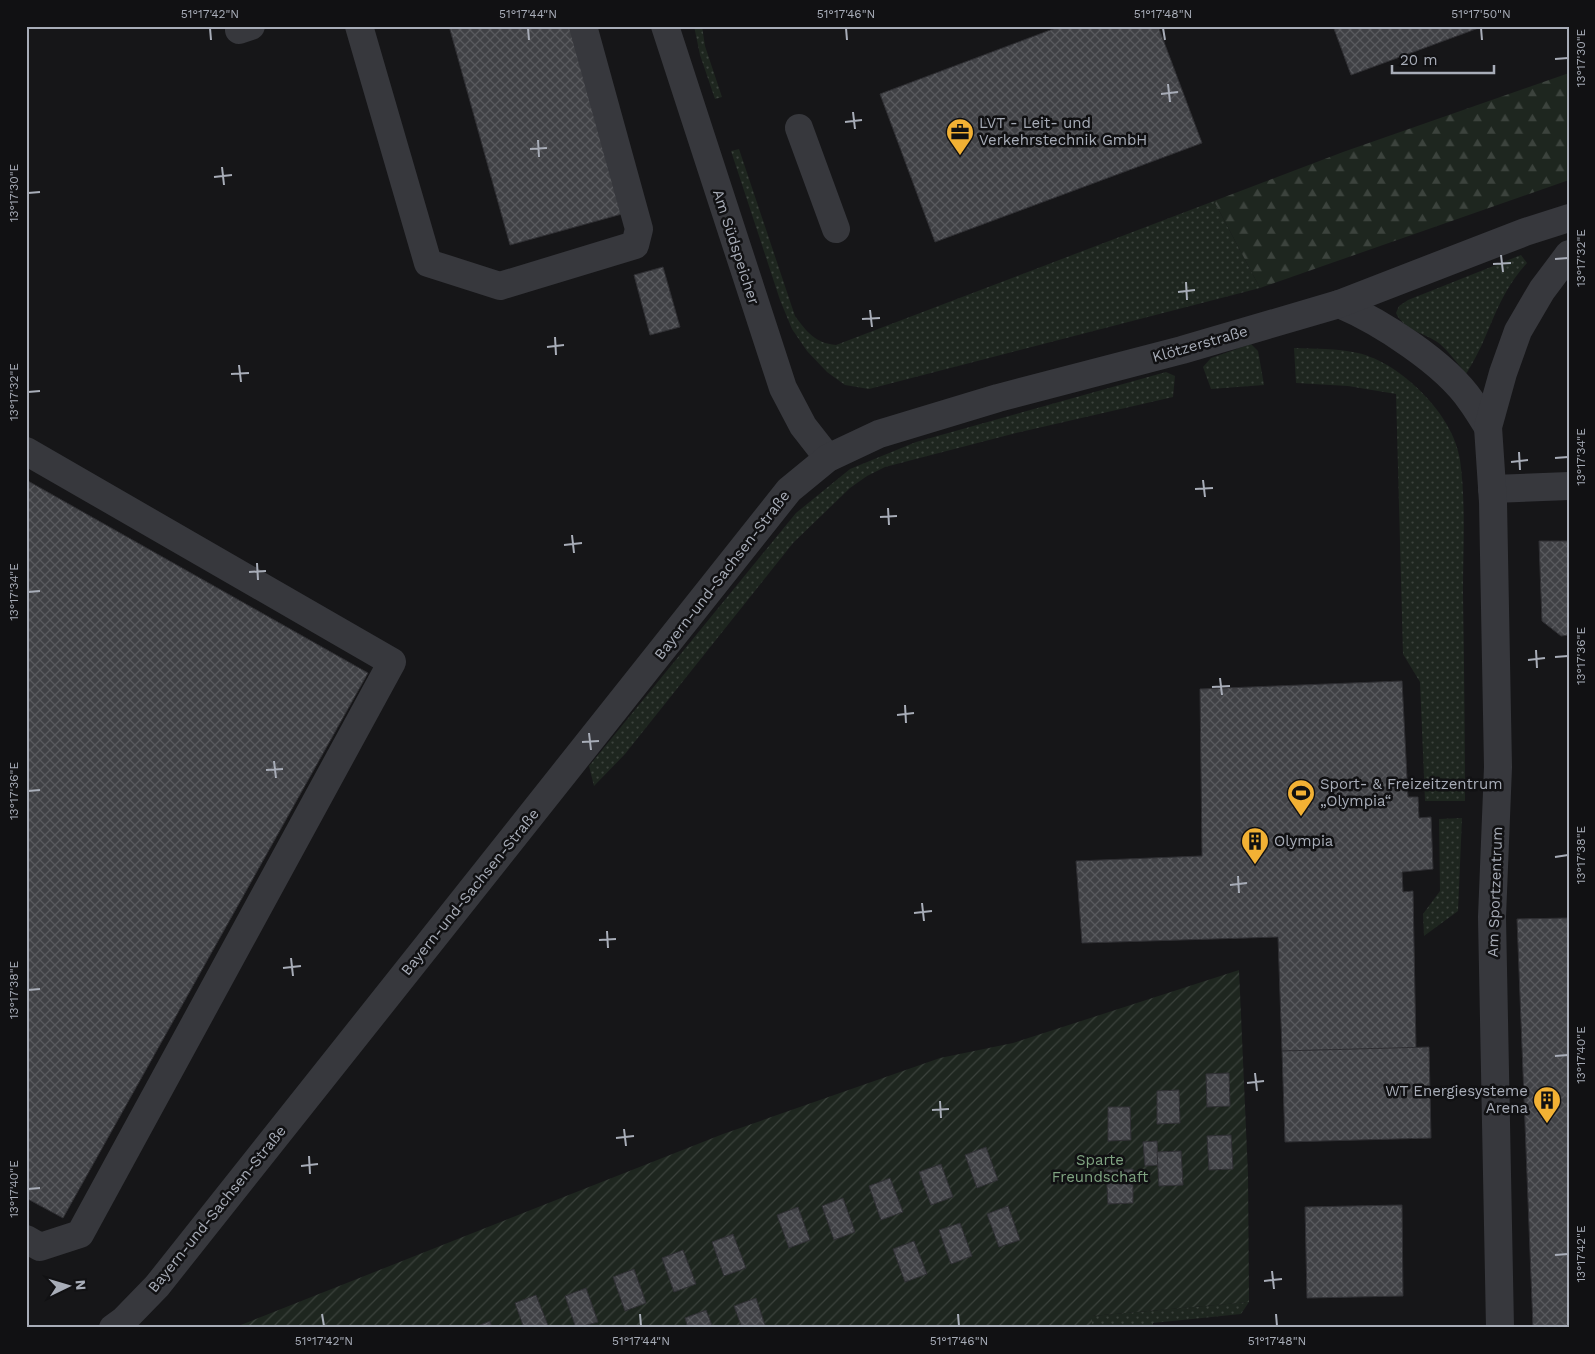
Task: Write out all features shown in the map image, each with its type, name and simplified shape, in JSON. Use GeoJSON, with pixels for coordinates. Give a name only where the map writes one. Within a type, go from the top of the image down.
{"type":"FeatureCollection","features":[{"type":"Feature","properties":{"kind":"street"},"geometry":{"type":"LineString","coordinates":[[358,26],[428,263],[500,286],[634,245],[639,229],[583,26]]}},
{"type":"Feature","properties":{"kind":"street","name":"Am Südspeicher"},"geometry":{"type":"LineString","coordinates":[[665,26],[783,388],[803,426],[828,458]]}},
{"type":"Feature","properties":{"kind":"street"},"geometry":{"type":"LineString","coordinates":[[799,128],[836,229]]}},
{"type":"Feature","properties":{"kind":"street","name":"Klötzerstraße"},"geometry":{"type":"LineString","coordinates":[[828,458],[879,434],[998,398],[1182,350],[1339,304],[1525,232],[1569,218]]}},
{"type":"Feature","properties":{"kind":"street","name":"Am Sportzentrum"},"geometry":{"type":"LineString","coordinates":[[1500,1328],[1492,917],[1498,767],[1492,489],[1488,427],[1503,373],[1518,331],[1542,290],[1569,254]]}},
{"type":"Feature","properties":{"kind":"street","name":"Am Sportzentrum"},"geometry":{"type":"LineString","coordinates":[[1339,304],[1364,315],[1432,362],[1453,380],[1471,400],[1488,427]]}},
{"type":"Feature","properties":{"kind":"street"},"geometry":{"type":"LineString","coordinates":[[26,451],[392,662],[80,1234],[40,1247],[26,1239]]}},
{"type":"Feature","properties":{"kind":"street","name":"Bayern-und-Sachsen-Straße"},"geometry":{"type":"LineString","coordinates":[[113,1328],[124,1320],[157,1286],[789,490],[828,458]]}},
{"type":"Feature","properties":{"kind":"street"},"geometry":{"type":"LineString","coordinates":[[1492,489],[1569,486]]}},
{"type":"Feature","properties":{"kind":"green space"},"geometry":{"type":"Polygon","coordinates":[[[694,26],[702,26],[705,46],[722,97],[715,99],[700,55],[694,26]]]}},
{"type":"Feature","properties":{"kind":"green space"},"geometry":{"type":"Polygon","coordinates":[[[1569,73],[1569,180],[1260,288],[1214,201],[1343,152],[1569,73]]]}},
{"type":"Feature","properties":{"kind":"green space"},"geometry":{"type":"Polygon","coordinates":[[[739,149],[795,316],[812,336],[829,344],[836,345],[1214,201],[1260,288],[869,389],[845,385],[827,372],[807,351],[792,329],[780,300],[731,151],[739,149]]]}},
{"type":"Feature","properties":{"kind":"green space"},"geometry":{"type":"Polygon","coordinates":[[[1521,255],[1527,263],[1507,290],[1466,374],[1440,344],[1404,324],[1396,313],[1399,306],[1408,300],[1521,255]]]}},
{"type":"Feature","properties":{"kind":"green space"},"geometry":{"type":"Polygon","coordinates":[[[1251,344],[1258,351],[1264,385],[1211,389],[1203,367],[1211,358],[1251,344]]]}},
{"type":"Feature","properties":{"kind":"green space"},"geometry":{"type":"Polygon","coordinates":[[[1294,348],[1350,351],[1374,359],[1391,368],[1408,379],[1423,393],[1448,426],[1456,443],[1462,476],[1464,509],[1465,801],[1425,801],[1420,682],[1403,654],[1396,394],[1348,386],[1296,383],[1294,348]]]}},
{"type":"Feature","properties":{"kind":"green space"},"geometry":{"type":"Polygon","coordinates":[[[1166,372],[1175,376],[1173,397],[1016,433],[885,467],[867,476],[850,488],[793,543],[625,754],[594,786],[589,766],[796,513],[850,469],[916,442],[1166,372]]]}},
{"type":"Feature","properties":{"kind":"green space"},"geometry":{"type":"Polygon","coordinates":[[[1462,818],[1458,911],[1424,936],[1423,914],[1440,891],[1439,819],[1462,818]]]}},
{"type":"Feature","properties":{"kind":"green space","name":"Sparte Freundschaft"},"geometry":{"type":"Polygon","coordinates":[[[1239,970],[1248,1174],[1249,1302],[1092,1316],[1092,1328],[233,1328],[723,1134],[940,1058],[1013,1043],[1239,970]]]}},
{"type":"Feature","properties":{"kind":"green space"},"geometry":{"type":"Polygon","coordinates":[[[1249,1302],[1241,1314],[1153,1323],[1153,1328],[1092,1328],[1092,1316],[1249,1302]]]}},
{"type":"Feature","properties":{"kind":"building"},"geometry":{"type":"Polygon","coordinates":[[[449,26],[570,26],[622,214],[510,245],[449,26]]]}},
{"type":"Feature","properties":{"kind":"building"},"geometry":{"type":"Polygon","coordinates":[[[1061,26],[1158,26],[1202,143],[935,242],[880,94],[1061,26]]]}},
{"type":"Feature","properties":{"kind":"building"},"geometry":{"type":"Polygon","coordinates":[[[1333,26],[1484,26],[1351,75],[1333,26]]]}},
{"type":"Feature","properties":{"kind":"building"},"geometry":{"type":"Polygon","coordinates":[[[663,267],[680,327],[650,335],[634,275],[663,267]]]}},
{"type":"Feature","properties":{"kind":"building"},"geometry":{"type":"Polygon","coordinates":[[[28,481],[368,673],[63,1218],[26,1198],[28,481]]]}},
{"type":"Feature","properties":{"kind":"building"},"geometry":{"type":"Polygon","coordinates":[[[1539,541],[1569,541],[1569,635],[1561,636],[1542,621],[1539,541]]]}},
{"type":"Feature","properties":{"kind":"building","name":"Olympia"},"geometry":{"type":"Polygon","coordinates":[[[1402,681],[1408,797],[1418,797],[1419,818],[1431,817],[1433,869],[1402,872],[1403,892],[1413,891],[1416,1048],[1282,1051],[1278,937],[1082,943],[1076,861],[1202,856],[1200,689],[1402,681]]]}},
{"type":"Feature","properties":{"kind":"building","name":"WT Energiesysteme Arena"},"geometry":{"type":"Polygon","coordinates":[[[1569,918],[1569,1328],[1533,1328],[1517,919],[1569,918]]]}},
{"type":"Feature","properties":{"kind":"building"},"geometry":{"type":"Polygon","coordinates":[[[1429,1047],[1431,1138],[1285,1142],[1282,1051],[1429,1047]]]}},
{"type":"Feature","properties":{"kind":"building"},"geometry":{"type":"Polygon","coordinates":[[[1229,1073],[1230,1106],[1207,1107],[1206,1074],[1229,1073]]]}},
{"type":"Feature","properties":{"kind":"building"},"geometry":{"type":"Polygon","coordinates":[[[1179,1090],[1180,1123],[1157,1124],[1157,1091],[1179,1090]]]}},
{"type":"Feature","properties":{"kind":"building"},"geometry":{"type":"Polygon","coordinates":[[[1108,1107],[1130,1107],[1131,1140],[1108,1141],[1108,1107]]]}},
{"type":"Feature","properties":{"kind":"building"},"geometry":{"type":"Polygon","coordinates":[[[1231,1135],[1233,1169],[1209,1170],[1207,1136],[1231,1135]]]}},
{"type":"Feature","properties":{"kind":"building"},"geometry":{"type":"Polygon","coordinates":[[[1157,1141],[1158,1165],[1145,1166],[1143,1142],[1157,1141]]]}},
{"type":"Feature","properties":{"kind":"building"},"geometry":{"type":"Polygon","coordinates":[[[986,1147],[998,1180],[977,1188],[965,1155],[986,1147]]]}},
{"type":"Feature","properties":{"kind":"building"},"geometry":{"type":"Polygon","coordinates":[[[1181,1151],[1183,1185],[1159,1186],[1157,1152],[1181,1151]]]}},
{"type":"Feature","properties":{"kind":"building"},"geometry":{"type":"Polygon","coordinates":[[[941,1164],[953,1197],[931,1205],[919,1172],[941,1164]]]}},
{"type":"Feature","properties":{"kind":"building"},"geometry":{"type":"Polygon","coordinates":[[[1133,1169],[1133,1203],[1108,1204],[1106,1170],[1133,1169]]]}},
{"type":"Feature","properties":{"kind":"building"},"geometry":{"type":"Polygon","coordinates":[[[890,1178],[903,1212],[881,1220],[869,1186],[890,1178]]]}},
{"type":"Feature","properties":{"kind":"building"},"geometry":{"type":"Polygon","coordinates":[[[843,1198],[855,1232],[834,1240],[822,1206],[843,1198]]]}},
{"type":"Feature","properties":{"kind":"building"},"geometry":{"type":"Polygon","coordinates":[[[1402,1205],[1403,1296],[1307,1298],[1305,1207],[1402,1205]]]}},
{"type":"Feature","properties":{"kind":"building"},"geometry":{"type":"Polygon","coordinates":[[[1008,1206],[1020,1240],[999,1247],[987,1214],[1008,1206]]]}},
{"type":"Feature","properties":{"kind":"building"},"geometry":{"type":"Polygon","coordinates":[[[798,1207],[810,1240],[789,1248],[777,1215],[798,1207]]]}},
{"type":"Feature","properties":{"kind":"building"},"geometry":{"type":"Polygon","coordinates":[[[960,1223],[972,1256],[951,1264],[939,1230],[960,1223]]]}},
{"type":"Feature","properties":{"kind":"building"},"geometry":{"type":"Polygon","coordinates":[[[733,1234],[746,1268],[724,1276],[712,1242],[733,1234]]]}},
{"type":"Feature","properties":{"kind":"building"},"geometry":{"type":"Polygon","coordinates":[[[914,1241],[927,1274],[905,1282],[893,1249],[914,1241]]]}},
{"type":"Feature","properties":{"kind":"building"},"geometry":{"type":"Polygon","coordinates":[[[683,1250],[696,1284],[674,1292],[662,1258],[683,1250]]]}},
{"type":"Feature","properties":{"kind":"building"},"geometry":{"type":"Polygon","coordinates":[[[634,1269],[646,1303],[625,1311],[613,1277],[634,1269]]]}},
{"type":"Feature","properties":{"kind":"building"},"geometry":{"type":"Polygon","coordinates":[[[586,1288],[598,1322],[576,1328],[565,1296],[586,1288]]]}},
{"type":"Feature","properties":{"kind":"building"},"geometry":{"type":"Polygon","coordinates":[[[536,1295],[549,1328],[524,1328],[515,1303],[536,1295]]]}},
{"type":"Feature","properties":{"kind":"building"},"geometry":{"type":"Polygon","coordinates":[[[756,1298],[766,1328],[742,1328],[734,1306],[756,1298]]]}},
{"type":"Feature","properties":{"kind":"building"},"geometry":{"type":"Polygon","coordinates":[[[706,1310],[713,1328],[688,1328],[685,1318],[706,1310]]]}},
{"type":"Feature","properties":{"kind":"building"},"geometry":{"type":"Polygon","coordinates":[[[490,1321],[492,1328],[473,1328],[490,1321]]]}},
{"type":"Feature","properties":{"kind":"place","name":"LVT - Leit- und Verkehrstechnik GmbH"},"geometry":{"type":"Point","coordinates":[960,156]}},
{"type":"Feature","properties":{"kind":"place","name":"Sport- & Freizeitzentrum „Olympia“"},"geometry":{"type":"Point","coordinates":[1301,817]}},
{"type":"Feature","properties":{"kind":"place","name":"Olympia"},"geometry":{"type":"Point","coordinates":[1255,865]}},
{"type":"Feature","properties":{"kind":"place","name":"WT Energiesysteme Arena"},"geometry":{"type":"Point","coordinates":[1547,1124]}}]}
